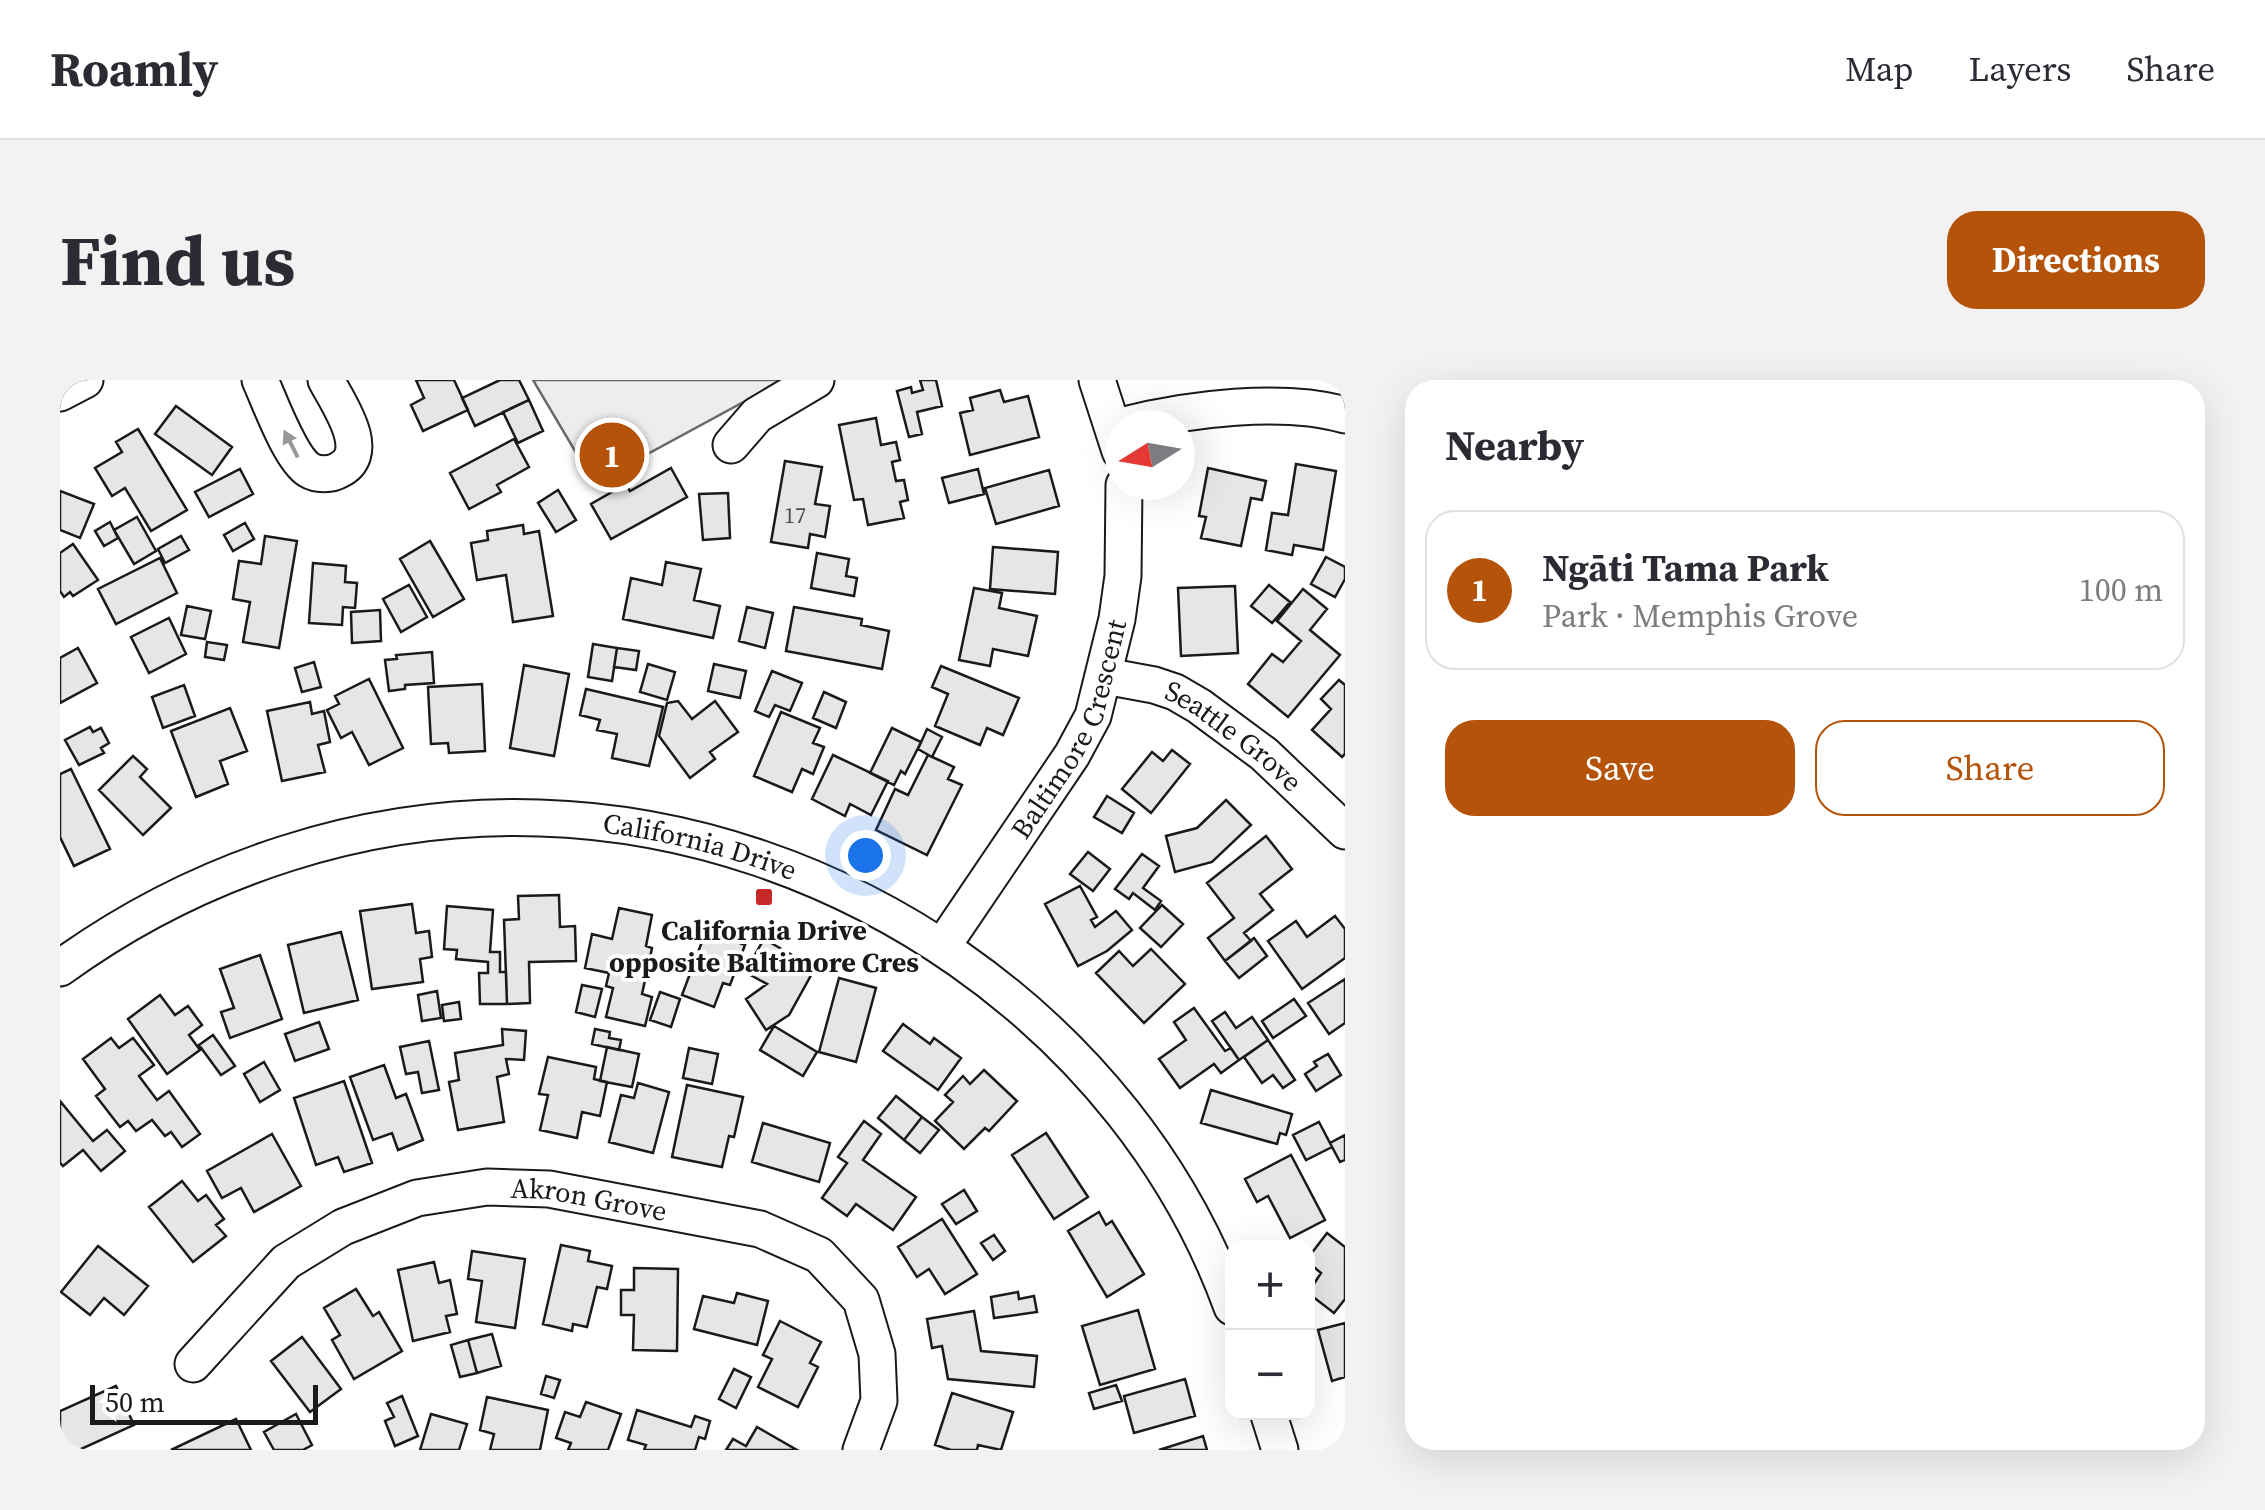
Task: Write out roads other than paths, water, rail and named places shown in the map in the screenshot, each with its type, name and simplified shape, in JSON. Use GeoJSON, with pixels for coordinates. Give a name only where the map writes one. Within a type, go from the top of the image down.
{"type":"FeatureCollection","features":[{"type":"Feature","properties":{"kind":"street"},"geometry":{"type":"LineString","coordinates":[[60,393],[85,380]]}},
{"type":"Feature","properties":{"kind":"street"},"geometry":{"type":"LineString","coordinates":[[260,380],[298,458],[310,472],[325,474],[340,470],[353,460],[356,445],[326,380]]}},
{"type":"Feature","properties":{"kind":"street"},"geometry":{"type":"LineString","coordinates":[[731,445],[757,415],[816,380]]}},
{"type":"Feature","properties":{"kind":"street"},"geometry":{"type":"LineString","coordinates":[[1097,380],[1110,410]]}},
{"type":"Feature","properties":{"kind":"street"},"geometry":{"type":"LineString","coordinates":[[1195,412],[1251,406],[1345,416]]}},
{"type":"Feature","properties":{"kind":"street","name":"Baltimore Crescent"},"geometry":{"type":"LineString","coordinates":[[942,947],[1072,755],[1093,716],[1105,676],[1123,576],[1124,500]]}},
{"type":"Feature","properties":{"kind":"street","name":"Seattle Grove"},"geometry":{"type":"LineString","coordinates":[[1105,676],[1154,684],[1199,706],[1264,754],[1345,830]]}},
{"type":"Feature","properties":{"kind":"street","name":"California Drive"},"geometry":{"type":"LineString","coordinates":[[60,968],[158,906],[279,855],[367,832],[410,825],[540,818],[647,830],[721,847],[859,898],[942,947],[1006,993],[1066,1046],[1119,1108],[1172,1184],[1225,1288]]}},
{"type":"Feature","properties":{"kind":"street","name":"Akron Grove"},"geometry":{"type":"LineString","coordinates":[[193,1364],[286,1262],[343,1227],[417,1198],[488,1187],[549,1190],[760,1230],[820,1255],[861,1300],[877,1354],[878,1401],[862,1450]]}},
{"type":"Feature","properties":{"kind":"street"},"geometry":{"type":"LineString","coordinates":[[1271,1420],[1280,1450]]}},
{"type":"Feature","properties":{"kind":"place","name":"Ngāti Tama Park"},"geometry":{"type":"Point","coordinates":[612,455]}},
{"type":"Feature","properties":{"kind":"place","name":"California Drive opposite Baltimore Cres"},"geometry":{"type":"Point","coordinates":[764,897]}}]}
